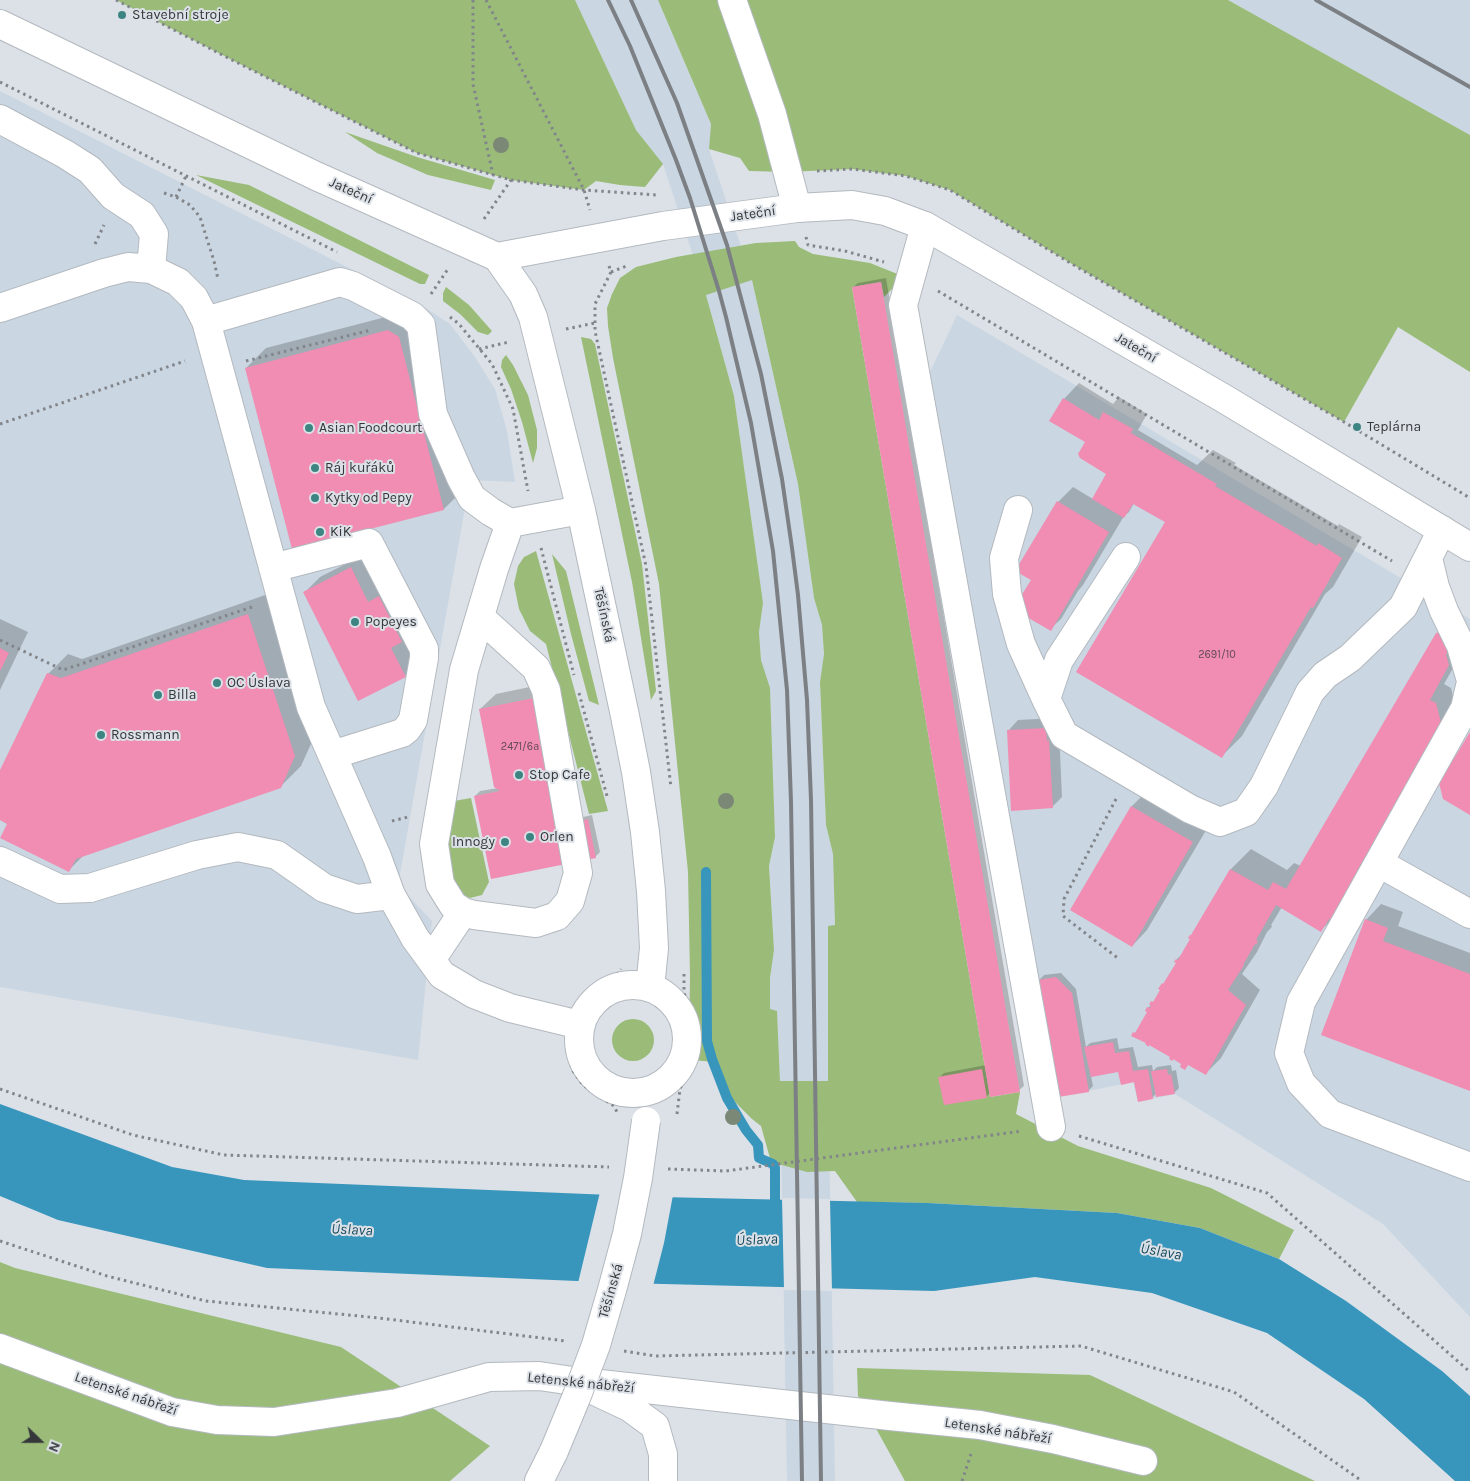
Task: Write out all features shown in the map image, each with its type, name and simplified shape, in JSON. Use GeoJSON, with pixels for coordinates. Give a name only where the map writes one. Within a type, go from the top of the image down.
{"type":"FeatureCollection","features":[{"type":"Feature","properties":{"kind":"main road"},"geometry":{"type":"LineString","coordinates":[[732,0],[772,114],[797,208]]}},
{"type":"Feature","properties":{"kind":"main road","name":"Jateční"},"geometry":{"type":"LineString","coordinates":[[0,24],[316,176],[498,257],[663,226],[797,208],[852,205],[885,211],[925,226],[1223,398],[1470,547]]}},
{"type":"Feature","properties":{"kind":"main road"},"geometry":{"type":"LineString","coordinates":[[0,119],[65,154],[90,170],[113,196],[142,215],[154,234],[151,269]]}},
{"type":"Feature","properties":{"kind":"main road"},"geometry":{"type":"LineString","coordinates":[[925,226],[904,305],[1051,1127]]}},
{"type":"Feature","properties":{"kind":"main road","name":"Těšínská"},"geometry":{"type":"LineString","coordinates":[[498,257],[523,294],[533,317],[581,510],[627,725],[645,832],[651,891],[654,948],[650,988]]}},
{"type":"Feature","properties":{"kind":"main road"},"geometry":{"type":"LineString","coordinates":[[0,308],[104,273],[128,267],[151,269],[178,282],[194,298],[206,321],[311,707],[377,857],[391,895],[414,938],[442,975],[474,994],[510,1008],[580,1025]]}},
{"type":"Feature","properties":{"kind":"main road"},"geometry":{"type":"LineString","coordinates":[[206,321],[340,282],[353,286],[412,316],[421,325],[434,414],[461,478],[472,498],[510,523],[581,510]]}},
{"type":"Feature","properties":{"kind":"main road"},"geometry":{"type":"LineString","coordinates":[[1018,510],[1004,558],[1007,594],[1020,644],[1064,735],[1190,809],[1220,822],[1246,812],[1264,786],[1310,692],[1325,675],[1350,658],[1403,607],[1442,530]]}},
{"type":"Feature","properties":{"kind":"main road"},"geometry":{"type":"LineString","coordinates":[[480,617],[536,668],[546,690],[578,873],[570,901],[557,916],[536,923],[474,915],[463,912],[453,905],[440,884],[434,844],[464,670],[494,569],[510,523]]}},
{"type":"Feature","properties":{"kind":"main road"},"geometry":{"type":"LineString","coordinates":[[273,568],[369,543],[424,649],[413,720],[407,729],[402,733],[332,755]]}},
{"type":"Feature","properties":{"kind":"main road"},"geometry":{"type":"LineString","coordinates":[[1046,699],[1059,660],[1126,557]]}},
{"type":"Feature","properties":{"kind":"main road"},"geometry":{"type":"LineString","coordinates":[[1423,567],[1435,587],[1461,646],[1470,677]]}},
{"type":"Feature","properties":{"kind":"main road"},"geometry":{"type":"LineString","coordinates":[[1470,686],[1464,708],[1301,1002],[1289,1053],[1302,1083],[1330,1114],[1470,1167]]}},
{"type":"Feature","properties":{"kind":"main road"},"geometry":{"type":"LineString","coordinates":[[0,861],[60,889],[90,888],[197,855],[238,847],[277,855],[324,888],[357,899],[391,895]]}},
{"type":"Feature","properties":{"kind":"main road"},"geometry":{"type":"LineString","coordinates":[[1378,863],[1470,914]]}},
{"type":"Feature","properties":{"kind":"main road"},"geometry":{"type":"LineString","coordinates":[[431,960],[463,912]]}},
{"type":"Feature","properties":{"kind":"main road"},"geometry":{"type":"LineString","coordinates":[[633,985],[650,988],[666,996],[678,1008],[685,1024],[687,1040],[684,1057],[676,1072],[663,1084],[648,1091],[632,1093],[616,1091],[601,1083],[590,1072],[582,1057],[578,1042],[580,1025],[588,1009],[600,996],[615,987],[633,985]]}},
{"type":"Feature","properties":{"kind":"main road","name":"Těšínská"},"geometry":{"type":"LineString","coordinates":[[539,1481],[576,1398],[612,1290],[638,1178],[648,1091]]}},
{"type":"Feature","properties":{"kind":"main road","name":"Letenské nábřeží"},"geometry":{"type":"LineString","coordinates":[[0,1348],[172,1412],[217,1420],[274,1422],[398,1403],[489,1377],[539,1376],[980,1425],[1053,1439],[1143,1461]]}},
{"type":"Feature","properties":{"kind":"main road"},"geometry":{"type":"LineString","coordinates":[[573,1381],[629,1407],[655,1426],[663,1454],[663,1481]]}},
{"type":"Feature","properties":{"kind":"path"},"geometry":{"type":"LineString","coordinates":[[116,0],[418,152],[510,180],[584,190],[659,195]]}},
{"type":"Feature","properties":{"kind":"path"},"geometry":{"type":"LineString","coordinates":[[473,0],[473,84],[493,175]]}},
{"type":"Feature","properties":{"kind":"path"},"geometry":{"type":"LineString","coordinates":[[486,0],[584,190],[611,272]]}},
{"type":"Feature","properties":{"kind":"path"},"geometry":{"type":"LineString","coordinates":[[788,172],[852,169],[906,176],[950,190],[1470,498]]}},
{"type":"Feature","properties":{"kind":"path"},"geometry":{"type":"LineString","coordinates":[[176,197],[186,176]]}},
{"type":"Feature","properties":{"kind":"path"},"geometry":{"type":"LineString","coordinates":[[806,234],[808,245],[845,251],[884,262],[911,274],[1423,567]]}},
{"type":"Feature","properties":{"kind":"path"},"geometry":{"type":"LineString","coordinates":[[638,262],[611,272],[595,304],[595,332],[646,566],[672,797]]}},
{"type":"Feature","properties":{"kind":"path"},"geometry":{"type":"LineString","coordinates":[[238,363],[380,327],[400,310]]}},
{"type":"Feature","properties":{"kind":"path"},"geometry":{"type":"LineString","coordinates":[[0,424],[214,352]]}},
{"type":"Feature","properties":{"kind":"path"},"geometry":{"type":"LineString","coordinates":[[0,640],[63,670],[281,597]]}},
{"type":"Feature","properties":{"kind":"path"},"geometry":{"type":"LineString","coordinates":[[1119,959],[1063,916],[1064,899],[1129,774]]}},
{"type":"Feature","properties":{"kind":"path"},"geometry":{"type":"LineString","coordinates":[[676,1116],[680,1089],[694,1057],[697,1033],[695,1021],[684,993],[684,964]]}},
{"type":"Feature","properties":{"kind":"path"},"geometry":{"type":"LineString","coordinates":[[0,1089],[133,1135],[224,1155],[618,1167]]}},
{"type":"Feature","properties":{"kind":"path"},"geometry":{"type":"LineString","coordinates":[[667,1169],[726,1171],[1051,1127],[1267,1193],[1470,1372]]}},
{"type":"Feature","properties":{"kind":"path"},"geometry":{"type":"LineString","coordinates":[[0,1240],[107,1276],[206,1301],[379,1318],[570,1342]]}},
{"type":"Feature","properties":{"kind":"path"},"geometry":{"type":"LineString","coordinates":[[617,1350],[655,1356],[1081,1346],[1234,1392],[1362,1481]]}},
{"type":"Feature","properties":{"kind":"shaded area"},"geometry":{"type":"Polygon","coordinates":[[[575,0],[658,0],[711,124],[709,149],[752,280],[798,484],[814,598],[822,625],[824,654],[820,682],[826,825],[833,854],[835,926],[828,926],[828,1073],[835,1481],[787,1481],[780,1082],[777,1011],[770,1010],[770,978],[774,950],[769,866],[775,837],[770,689],[761,660],[759,632],[763,603],[734,396],[706,295],[663,164],[636,130],[575,0]]]}},
{"type":"Feature","properties":{"kind":"shaded area"},"geometry":{"type":"Polygon","coordinates":[[[1228,0],[1470,0],[1470,135],[1228,0]]]}},
{"type":"Feature","properties":{"kind":"shaded area","name":"OC Úslava"},"geometry":{"type":"Polygon","coordinates":[[[0,91],[418,303],[450,324],[475,357],[495,389],[507,431],[515,482],[470,480],[398,885],[432,921],[418,1060],[0,987],[0,91]]]}},
{"type":"Feature","properties":{"kind":"shaded area"},"geometry":{"type":"Polygon","coordinates":[[[957,315],[1470,619],[1470,1317],[1383,1224],[1175,1094],[1138,1102],[1133,1082],[1058,1097],[930,372],[957,315]]]}},
{"type":"Feature","properties":{"kind":"green space"},"geometry":{"type":"Polygon","coordinates":[[[116,0],[575,0],[636,130],[663,164],[645,187],[596,181],[584,190],[511,180],[417,153],[116,0]]]}},
{"type":"Feature","properties":{"kind":"green space"},"geometry":{"type":"Polygon","coordinates":[[[658,0],[1228,0],[1470,135],[1470,372],[1398,327],[1344,422],[1072,264],[950,190],[906,176],[852,169],[788,172],[749,171],[740,158],[709,149],[711,124],[658,0]]]}},
{"type":"Feature","properties":{"kind":"green space"},"geometry":{"type":"Polygon","coordinates":[[[345,132],[417,157],[495,180],[491,190],[428,175],[377,153],[345,132]]]}},
{"type":"Feature","properties":{"kind":"green space"},"geometry":{"type":"Polygon","coordinates":[[[196,175],[249,185],[429,275],[425,284],[420,284],[196,175]]]}},
{"type":"Feature","properties":{"kind":"green space"},"geometry":{"type":"Polygon","coordinates":[[[795,241],[799,247],[813,254],[870,263],[900,275],[892,289],[884,297],[881,282],[852,287],[990,1097],[1020,1092],[1016,1114],[1078,1146],[1211,1188],[1294,1230],[1279,1259],[1200,1228],[1117,1213],[928,1203],[857,1202],[835,1171],[807,1172],[771,1162],[761,1126],[732,1099],[718,1062],[689,1060],[688,872],[659,584],[613,358],[607,308],[620,278],[636,267],[676,257],[756,243],[795,241]],[[752,280],[706,295],[734,396],[763,603],[759,632],[761,660],[770,688],[775,837],[769,866],[774,950],[770,978],[770,1009],[777,1011],[780,1081],[828,1081],[828,926],[835,925],[833,854],[826,825],[820,682],[824,654],[822,625],[814,598],[798,484],[752,280]]]}},
{"type":"Feature","properties":{"kind":"green space"},"geometry":{"type":"Polygon","coordinates":[[[446,287],[469,305],[492,331],[488,335],[478,332],[460,314],[443,301],[443,293],[446,287]]]}},
{"type":"Feature","properties":{"kind":"green space"},"geometry":{"type":"Polygon","coordinates":[[[581,337],[591,339],[595,344],[642,564],[656,691],[651,700],[632,582],[581,337]]]}},
{"type":"Feature","properties":{"kind":"green space"},"geometry":{"type":"Polygon","coordinates":[[[506,355],[528,395],[537,430],[537,448],[533,463],[511,389],[501,367],[502,360],[506,355]]]}},
{"type":"Feature","properties":{"kind":"green space"},"geometry":{"type":"Polygon","coordinates":[[[536,551],[608,811],[589,814],[546,644],[530,631],[519,609],[514,584],[518,566],[524,557],[536,551]]]}},
{"type":"Feature","properties":{"kind":"green space"},"geometry":{"type":"Polygon","coordinates":[[[552,554],[566,571],[599,705],[589,701],[552,554]]]}},
{"type":"Feature","properties":{"kind":"green space"},"geometry":{"type":"Polygon","coordinates":[[[471,798],[489,882],[482,895],[470,898],[456,892],[447,860],[454,801],[471,798]]]}},
{"type":"Feature","properties":{"kind":"green space"},"geometry":{"type":"Polygon","coordinates":[[[637,1019],[645,1022],[651,1028],[654,1040],[651,1052],[645,1058],[629,1061],[621,1058],[615,1052],[612,1036],[615,1028],[621,1022],[637,1019]]]}},
{"type":"Feature","properties":{"kind":"green space"},"geometry":{"type":"Polygon","coordinates":[[[0,1262],[15,1268],[341,1347],[490,1446],[450,1481],[0,1481],[0,1262]]]}},
{"type":"Feature","properties":{"kind":"green space"},"geometry":{"type":"Polygon","coordinates":[[[857,1368],[1090,1375],[1315,1481],[905,1481],[858,1396],[857,1368]]]}},
{"type":"Feature","properties":{"kind":"water","name":"Úslava"},"geometry":{"type":"Polygon","coordinates":[[[0,1104],[172,1167],[244,1180],[660,1197],[928,1203],[1117,1213],[1200,1228],[1279,1259],[1346,1301],[1442,1371],[1470,1396],[1470,1481],[1455,1481],[1364,1399],[1267,1333],[1152,1293],[1035,1277],[934,1291],[625,1283],[267,1268],[58,1220],[0,1196],[0,1104]]]}},
{"type":"Feature","properties":{"kind":"pier"},"geometry":{"type":"Polygon","coordinates":[[[600,1192],[673,1195],[664,1243],[653,1286],[578,1283],[600,1192]]]}},
{"type":"Feature","properties":{"kind":"pier"},"geometry":{"type":"Polygon","coordinates":[[[782,1198],[830,1199],[832,1291],[784,1290],[782,1198]]]}},
{"type":"Feature","properties":{"kind":"building"},"geometry":{"type":"Polygon","coordinates":[[[881,282],[1020,1092],[990,1097],[852,287],[881,282]]]}},
{"type":"Feature","properties":{"kind":"building"},"geometry":{"type":"Polygon","coordinates":[[[388,330],[399,337],[444,510],[292,549],[245,368],[388,330]]]}},
{"type":"Feature","properties":{"kind":"building"},"geometry":{"type":"Polygon","coordinates":[[[1063,398],[1099,420],[1103,412],[1133,429],[1131,433],[1217,484],[1215,486],[1317,546],[1318,543],[1342,558],[1222,758],[1076,672],[1165,522],[1133,504],[1124,518],[1092,499],[1106,474],[1080,458],[1078,454],[1085,442],[1049,421],[1063,398]]]}},
{"type":"Feature","properties":{"kind":"building"},"geometry":{"type":"Polygon","coordinates":[[[1057,501],[1109,532],[1051,631],[1013,609],[1031,580],[1015,571],[1057,501]]]}},
{"type":"Feature","properties":{"kind":"building","name":"Popeyes"},"geometry":{"type":"Polygon","coordinates":[[[351,567],[368,602],[379,596],[402,642],[391,648],[406,677],[358,701],[303,592],[351,567]]]}},
{"type":"Feature","properties":{"kind":"building","name":"OC Úslava"},"geometry":{"type":"Polygon","coordinates":[[[248,614],[295,756],[281,788],[76,859],[69,872],[0,838],[7,824],[0,820],[0,770],[47,673],[61,678],[248,614]]]}},
{"type":"Feature","properties":{"kind":"building"},"geometry":{"type":"Polygon","coordinates":[[[1444,631],[1450,649],[1446,654],[1449,665],[1430,700],[1436,703],[1442,726],[1357,871],[1362,874],[1334,922],[1329,919],[1321,932],[1276,905],[1256,940],[1258,941],[1256,945],[1228,990],[1246,1005],[1206,1075],[1188,1065],[1185,1070],[1180,1067],[1181,1064],[1173,1059],[1173,1061],[1169,1059],[1170,1057],[1131,1036],[1133,1032],[1135,1033],[1147,1012],[1145,1011],[1147,1007],[1150,1008],[1151,1001],[1153,1002],[1160,990],[1158,989],[1176,963],[1174,962],[1176,959],[1178,960],[1190,939],[1188,938],[1230,869],[1268,890],[1273,882],[1286,889],[1436,633],[1444,631]]]}},
{"type":"Feature","properties":{"kind":"building"},"geometry":{"type":"Polygon","coordinates":[[[0,648],[9,653],[0,671],[0,648]]]}},
{"type":"Feature","properties":{"kind":"building"},"geometry":{"type":"Polygon","coordinates":[[[534,698],[550,776],[546,782],[556,779],[565,824],[588,819],[596,858],[491,879],[474,796],[500,791],[494,787],[479,709],[534,698]]]}},
{"type":"Feature","properties":{"kind":"building"},"geometry":{"type":"Polygon","coordinates":[[[1046,728],[1047,741],[1049,740],[1053,808],[1011,811],[1007,730],[1046,728]]]}},
{"type":"Feature","properties":{"kind":"building"},"geometry":{"type":"Polygon","coordinates":[[[1470,732],[1470,815],[1443,799],[1439,783],[1470,732]]]}},
{"type":"Feature","properties":{"kind":"building"},"geometry":{"type":"Polygon","coordinates":[[[1131,806],[1193,842],[1132,947],[1070,910],[1131,806]]]}},
{"type":"Feature","properties":{"kind":"building"},"geometry":{"type":"Polygon","coordinates":[[[1365,919],[1388,928],[1383,941],[1470,974],[1470,1091],[1321,1035],[1365,919]]]}},
{"type":"Feature","properties":{"kind":"building"},"geometry":{"type":"Polygon","coordinates":[[[1056,977],[1072,993],[1089,1092],[1058,1097],[1038,980],[1056,977]]]}},
{"type":"Feature","properties":{"kind":"building"},"geometry":{"type":"Polygon","coordinates":[[[1113,1042],[1115,1053],[1129,1051],[1133,1071],[1148,1069],[1153,1099],[1138,1102],[1134,1082],[1121,1085],[1118,1072],[1091,1077],[1084,1047],[1113,1042]]]}},
{"type":"Feature","properties":{"kind":"building"},"geometry":{"type":"Polygon","coordinates":[[[982,1069],[987,1098],[944,1105],[938,1077],[982,1069]]]}},
{"type":"Feature","properties":{"kind":"building"},"geometry":{"type":"Polygon","coordinates":[[[1167,1069],[1168,1075],[1171,1074],[1175,1094],[1156,1097],[1151,1071],[1167,1069]]]}},
{"type":"Feature","properties":{"kind":"waterway"},"geometry":{"type":"LineString","coordinates":[[706,872],[707,1041],[727,1098],[746,1130],[758,1145],[759,1158],[773,1164],[775,1168],[775,1200]]}},
{"type":"Feature","properties":{"kind":"railway"},"geometry":{"type":"LineString","coordinates":[[608,0],[630,46],[676,160],[719,291],[751,423],[773,551],[787,690],[791,802],[802,1481]]}},
{"type":"Feature","properties":{"kind":"railway"},"geometry":{"type":"LineString","coordinates":[[631,0],[677,103],[727,245],[761,374],[782,479],[792,548],[807,700],[811,800],[821,1481]]}},
{"type":"Feature","properties":{"kind":"railway"},"geometry":{"type":"LineString","coordinates":[[1316,0],[1470,87]]}},
{"type":"Feature","properties":{"kind":"place","name":"Stavební stroje"},"geometry":{"type":"Point","coordinates":[122,15]}},
{"type":"Feature","properties":{"kind":"place","name":"Teplárna"},"geometry":{"type":"Point","coordinates":[1357,427]}},
{"type":"Feature","properties":{"kind":"place","name":"Asian Foodcourt"},"geometry":{"type":"Point","coordinates":[309,428]}},
{"type":"Feature","properties":{"kind":"place","name":"Ráj kuřáků"},"geometry":{"type":"Point","coordinates":[315,468]}},
{"type":"Feature","properties":{"kind":"place","name":"Kytky od Pepy"},"geometry":{"type":"Point","coordinates":[315,498]}},
{"type":"Feature","properties":{"kind":"place","name":"KiK"},"geometry":{"type":"Point","coordinates":[320,532]}},
{"type":"Feature","properties":{"kind":"place","name":"Popeyes"},"geometry":{"type":"Point","coordinates":[355,622]}},
{"type":"Feature","properties":{"kind":"place","name":"OC Úslava"},"geometry":{"type":"Point","coordinates":[217,683]}},
{"type":"Feature","properties":{"kind":"place","name":"Billa"},"geometry":{"type":"Point","coordinates":[158,695]}},
{"type":"Feature","properties":{"kind":"place","name":"Rossmann"},"geometry":{"type":"Point","coordinates":[101,735]}},
{"type":"Feature","properties":{"kind":"place","name":"Stop Cafe"},"geometry":{"type":"Point","coordinates":[519,775]}},
{"type":"Feature","properties":{"kind":"place","name":"Orlen"},"geometry":{"type":"Point","coordinates":[530,837]}},
{"type":"Feature","properties":{"kind":"place","name":"Innogy"},"geometry":{"type":"Point","coordinates":[505,842]}}]}
